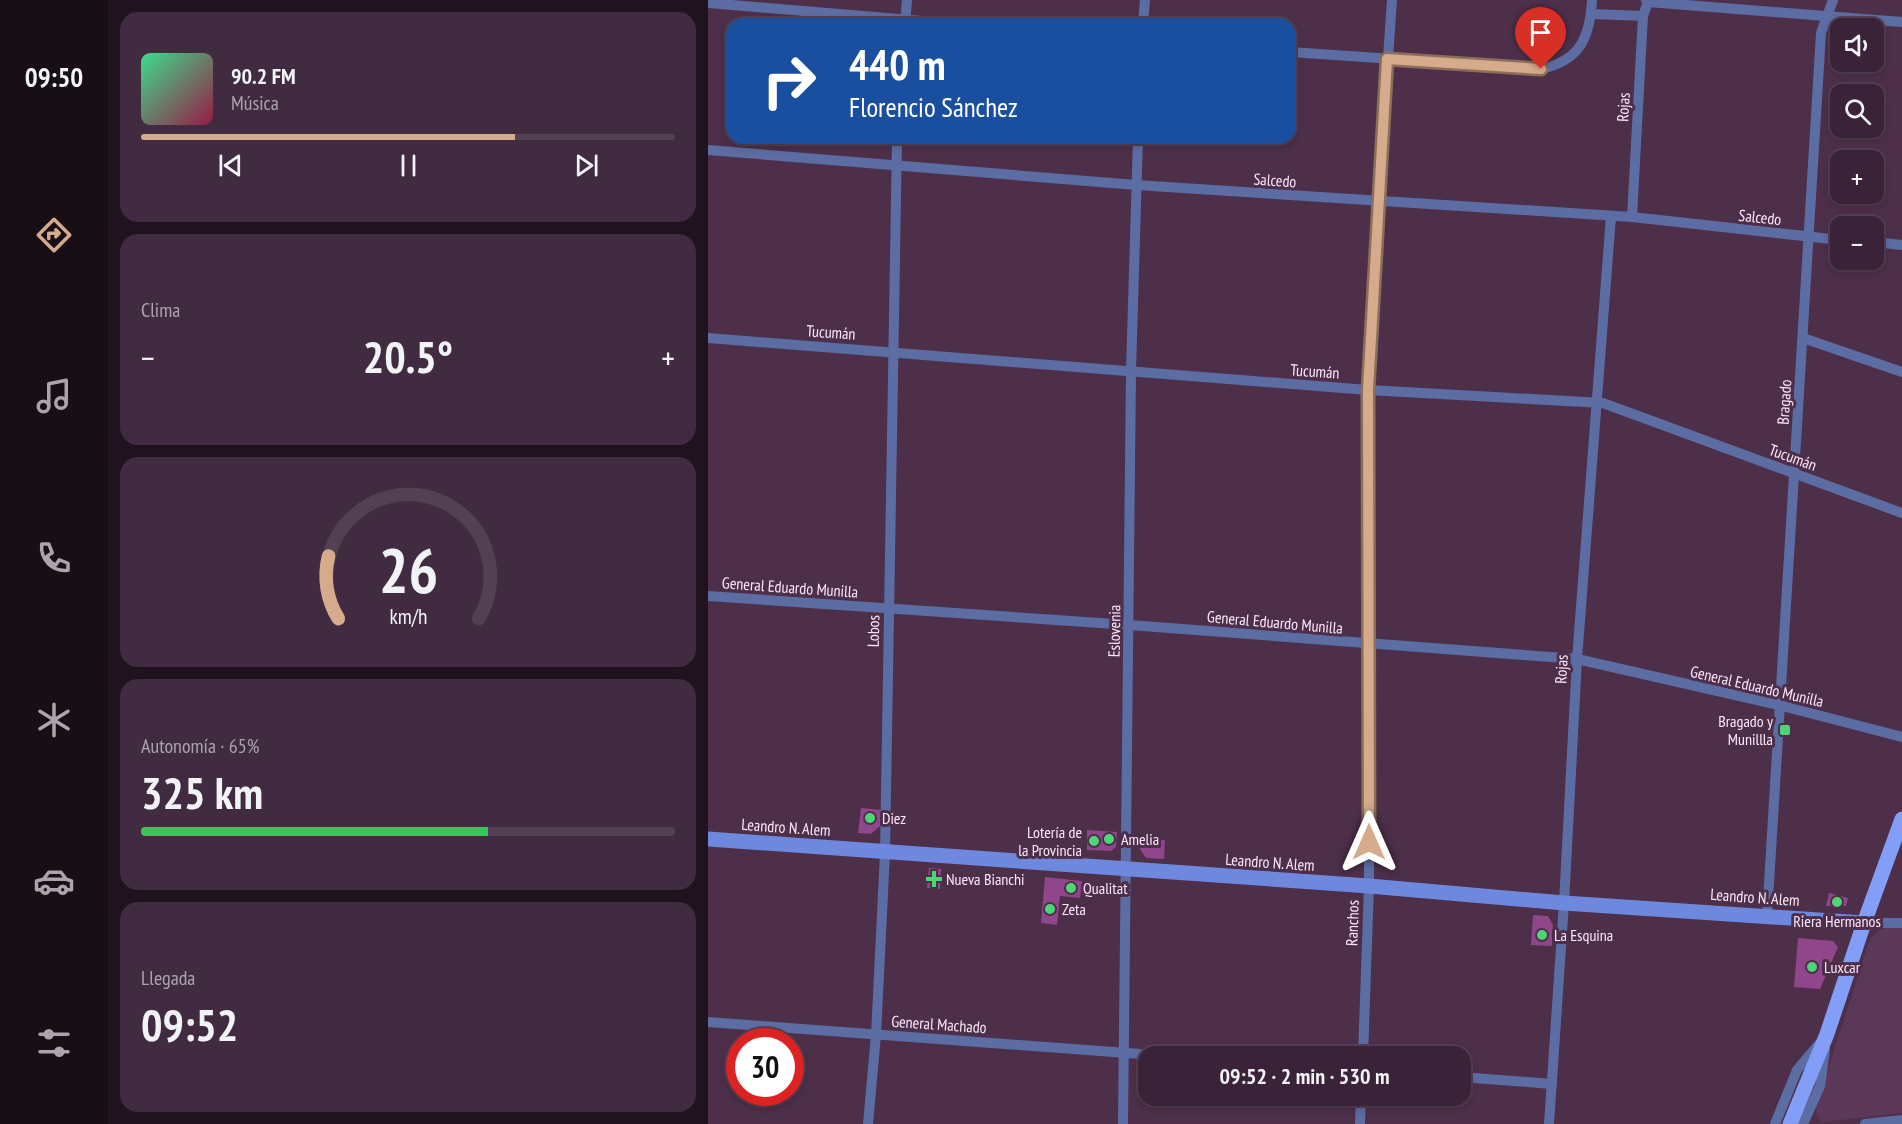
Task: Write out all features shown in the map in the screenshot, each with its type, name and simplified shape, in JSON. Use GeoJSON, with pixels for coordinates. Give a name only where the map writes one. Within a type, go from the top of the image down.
{"type":"FeatureCollection","features":[{"type":"Feature","properties":{"kind":"main road"},"geometry":{"type":"LineString","coordinates":[[1790,1124],[1827,1034],[1864,922],[1902,819]]}},
{"type":"Feature","properties":{"kind":"street"},"geometry":{"type":"LineString","coordinates":[[905,18],[907,0]]}},
{"type":"Feature","properties":{"kind":"street"},"geometry":{"type":"LineString","coordinates":[[1144,18],[1145,0]]}},
{"type":"Feature","properties":{"kind":"street","name":"Ranchos"},"geometry":{"type":"LineString","coordinates":[[1363,1046],[1369,886],[1368,390],[1392,0]]}},
{"type":"Feature","properties":{"kind":"street"},"geometry":{"type":"LineString","coordinates":[[1296,52],[1541,69],[1563,63],[1575,53],[1589,29],[1592,0]]}},
{"type":"Feature","properties":{"kind":"street","name":"Bragado"},"geometry":{"type":"LineString","coordinates":[[1767,916],[1821,33],[1833,0]]}},
{"type":"Feature","properties":{"kind":"street"},"geometry":{"type":"LineString","coordinates":[[1647,1],[1902,22]]}},
{"type":"Feature","properties":{"kind":"street","name":"Rojas"},"geometry":{"type":"LineString","coordinates":[[1632,217],[1643,16],[1647,1]]}},
{"type":"Feature","properties":{"kind":"street"},"geometry":{"type":"LineString","coordinates":[[708,3],[864,18]]}},
{"type":"Feature","properties":{"kind":"street"},"geometry":{"type":"LineString","coordinates":[[1592,14],[1643,16]]}},
{"type":"Feature","properties":{"kind":"street","name":"Lobos"},"geometry":{"type":"LineString","coordinates":[[868,1124],[876,1035],[885,853],[897,144]]}},
{"type":"Feature","properties":{"kind":"street","name":"Eslovenia"},"geometry":{"type":"LineString","coordinates":[[1123,1124],[1131,371],[1138,144]]}},
{"type":"Feature","properties":{"kind":"street","name":"Salcedo"},"geometry":{"type":"LineString","coordinates":[[708,150],[1136,185],[1632,217],[1830,239]]}},
{"type":"Feature","properties":{"kind":"street","name":"Rojas"},"geometry":{"type":"LineString","coordinates":[[1549,1124],[1577,659],[1611,216]]}},
{"type":"Feature","properties":{"kind":"street"},"geometry":{"type":"LineString","coordinates":[[1884,243],[1902,245]]}},
{"type":"Feature","properties":{"kind":"street","name":"Tucumán"},"geometry":{"type":"LineString","coordinates":[[708,338],[1368,390],[1597,403],[1902,513]]}},
{"type":"Feature","properties":{"kind":"street"},"geometry":{"type":"LineString","coordinates":[[1803,338],[1902,372]]}},
{"type":"Feature","properties":{"kind":"street","name":"General Eduardo Munilla"},"geometry":{"type":"LineString","coordinates":[[708,596],[1577,659],[1779,705],[1902,737]]}},
{"type":"Feature","properties":{"kind":"street","name":"Leandro N. Alem"},"geometry":{"type":"LineString","coordinates":[[708,840],[1369,886],[1564,903],[1902,923]]}},
{"type":"Feature","properties":{"kind":"street","name":"General Machado"},"geometry":{"type":"LineString","coordinates":[[708,1022],[1138,1054]]}},
{"type":"Feature","properties":{"kind":"street"},"geometry":{"type":"LineString","coordinates":[[1775,1124],[1797,1070],[1827,1034]]}},
{"type":"Feature","properties":{"kind":"street"},"geometry":{"type":"LineString","coordinates":[[1803,1124],[1820,1086],[1827,1034]]}},
{"type":"Feature","properties":{"kind":"street"},"geometry":{"type":"LineString","coordinates":[[1471,1078],[1552,1084]]}},
{"type":"Feature","properties":{"kind":"street"},"geometry":{"type":"LineString","coordinates":[[1360,1124],[1361,1106]]}},
{"type":"Feature","properties":{"kind":"street"},"geometry":{"type":"LineString","coordinates":[[1865,1124],[1902,1120]]}},
{"type":"Feature","properties":{"kind":"shaded area"},"geometry":{"type":"Polygon","coordinates":[[[1902,928],[1902,1113],[1823,1122],[1817,1117],[1816,1105],[1870,939],[1879,930],[1902,928]]]}},
{"type":"Feature","properties":{"kind":"building","name":"Diez"},"geometry":{"type":"Polygon","coordinates":[[[861,808],[881,810],[880,826],[871,834],[858,833],[861,808]]]}},
{"type":"Feature","properties":{"kind":"building"},"geometry":{"type":"Polygon","coordinates":[[[1087,830],[1117,832],[1116,847],[1111,851],[1087,850],[1087,830]]]}},
{"type":"Feature","properties":{"kind":"building"},"geometry":{"type":"Polygon","coordinates":[[[1140,839],[1165,840],[1164,859],[1146,858],[1140,849],[1140,839]]]}},
{"type":"Feature","properties":{"kind":"building","name":"Nueva Bianchi"},"geometry":{"type":"Polygon","coordinates":[[[929,868],[941,869],[940,889],[927,888],[929,868]]]}},
{"type":"Feature","properties":{"kind":"building","name":"Zeta"},"geometry":{"type":"Polygon","coordinates":[[[1045,877],[1082,881],[1080,898],[1060,896],[1057,925],[1041,923],[1045,877]]]}},
{"type":"Feature","properties":{"kind":"building","name":"Riera Hermanos"},"geometry":{"type":"Polygon","coordinates":[[[1829,893],[1848,898],[1846,906],[1826,906],[1829,893]]]}},
{"type":"Feature","properties":{"kind":"building","name":"La Esquina"},"geometry":{"type":"Polygon","coordinates":[[[1533,915],[1548,916],[1553,925],[1552,946],[1531,945],[1533,915]]]}},
{"type":"Feature","properties":{"kind":"building","name":"Luxcar"},"geometry":{"type":"Polygon","coordinates":[[[1798,938],[1833,941],[1838,947],[1820,989],[1794,987],[1798,938]]]}},
{"type":"Feature","properties":{"kind":"place","name":"Bragado y Munillla"},"geometry":{"type":"Point","coordinates":[1785,730]}},
{"type":"Feature","properties":{"kind":"place","name":"Diez"},"geometry":{"type":"Point","coordinates":[870,818]}},
{"type":"Feature","properties":{"kind":"place","name":"Amelia"},"geometry":{"type":"Point","coordinates":[1109,839]}},
{"type":"Feature","properties":{"kind":"place","name":"Lotería de la Provincia"},"geometry":{"type":"Point","coordinates":[1094,841]}},
{"type":"Feature","properties":{"kind":"place","name":"Nueva Bianchi"},"geometry":{"type":"Point","coordinates":[934,879]}},
{"type":"Feature","properties":{"kind":"place","name":"Qualitat"},"geometry":{"type":"Point","coordinates":[1071,888]}},
{"type":"Feature","properties":{"kind":"place","name":"Riera Hermanos"},"geometry":{"type":"Point","coordinates":[1837,902]}},
{"type":"Feature","properties":{"kind":"place","name":"Zeta"},"geometry":{"type":"Point","coordinates":[1050,909]}},
{"type":"Feature","properties":{"kind":"place","name":"La Esquina"},"geometry":{"type":"Point","coordinates":[1542,935]}},
{"type":"Feature","properties":{"kind":"place","name":"Luxcar"},"geometry":{"type":"Point","coordinates":[1812,967]}},
{"type":"Feature","properties":{"kind":"route"},"geometry":{"type":"LineString","coordinates":[[1369,842],[1368,390],[1387,59],[1541,69]]}}]}
